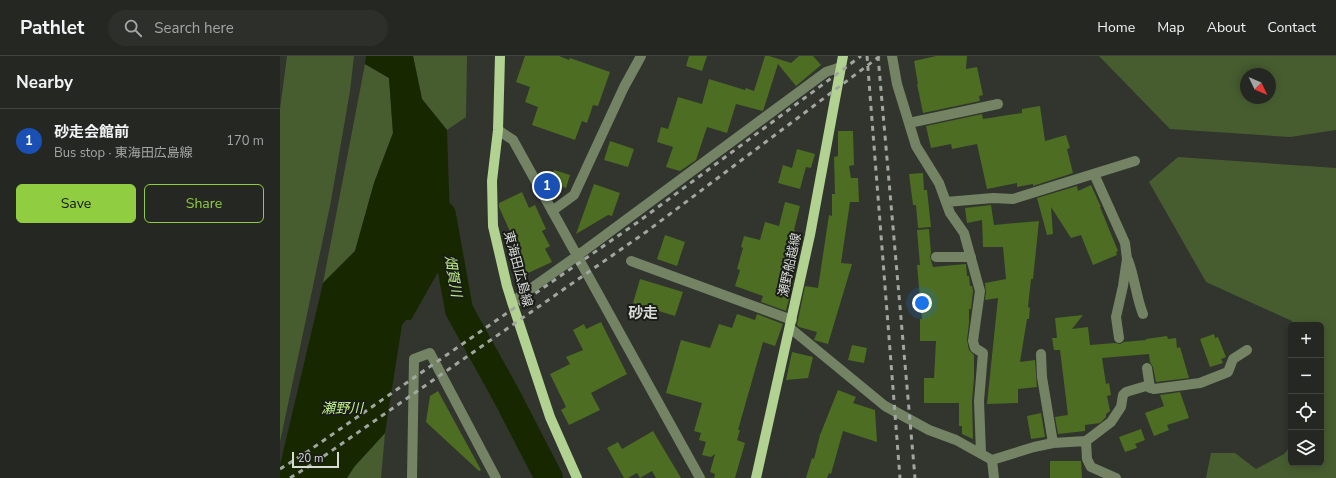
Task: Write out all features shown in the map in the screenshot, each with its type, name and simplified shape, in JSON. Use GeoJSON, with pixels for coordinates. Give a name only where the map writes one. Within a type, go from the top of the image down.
{"type":"FeatureCollection","features":[{"type":"Feature","properties":{"kind":"main road","name":"東海田広島線"},"geometry":{"type":"LineString","coordinates":[[500,56],[498,130],[492,180],[493,226],[507,286],[550,417],[577,478]]}},
{"type":"Feature","properties":{"kind":"main road","name":"瀬野船越線"},"geometry":{"type":"LineString","coordinates":[[756,478],[810,235],[843,56]]}},
{"type":"Feature","properties":{"kind":"street"},"geometry":{"type":"LineString","coordinates":[[552,211],[574,195],[624,87],[641,56]]}},
{"type":"Feature","properties":{"kind":"street"},"geometry":{"type":"LineString","coordinates":[[892,56],[897,84],[916,146],[939,183],[950,213],[964,233],[980,291],[973,341],[975,348],[982,353],[979,401],[981,453]]}},
{"type":"Feature","properties":{"kind":"street"},"geometry":{"type":"LineString","coordinates":[[512,302],[577,256],[826,72],[841,67]]}},
{"type":"Feature","properties":{"kind":"street"},"geometry":{"type":"LineString","coordinates":[[909,123],[998,104]]}},
{"type":"Feature","properties":{"kind":"street"},"geometry":{"type":"LineString","coordinates":[[498,130],[513,140],[700,478]]}},
{"type":"Feature","properties":{"kind":"street"},"geometry":{"type":"LineString","coordinates":[[946,202],[993,198],[1013,199],[1135,161]]}},
{"type":"Feature","properties":{"kind":"street"},"geometry":{"type":"LineString","coordinates":[[1094,174],[1125,244],[1127,259],[1132,272],[1138,303],[1143,314]]}},
{"type":"Feature","properties":{"kind":"street"},"geometry":{"type":"LineString","coordinates":[[936,257],[971,257]]}},
{"type":"Feature","properties":{"kind":"street"},"geometry":{"type":"LineString","coordinates":[[1118,338],[1116,317],[1127,259]]}},
{"type":"Feature","properties":{"kind":"street"},"geometry":{"type":"LineString","coordinates":[[631,261],[791,324],[886,406],[929,430],[956,440],[992,460],[1034,447],[1053,443],[1086,441],[1111,422],[1120,407],[1123,395],[1126,392],[1146,386],[1154,389],[1200,383],[1221,376],[1228,372],[1233,359],[1247,350]]}},
{"type":"Feature","properties":{"kind":"street"},"geometry":{"type":"LineString","coordinates":[[412,478],[414,359],[430,353],[496,478]]}},
{"type":"Feature","properties":{"kind":"street"},"geometry":{"type":"LineString","coordinates":[[1041,354],[1042,377],[1053,443]]}},
{"type":"Feature","properties":{"kind":"street"},"geometry":{"type":"LineString","coordinates":[[1148,368],[1150,388]]}},
{"type":"Feature","properties":{"kind":"street"},"geometry":{"type":"LineString","coordinates":[[1086,441],[1087,458],[1091,467],[1116,478]]}},
{"type":"Feature","properties":{"kind":"street"},"geometry":{"type":"LineString","coordinates":[[992,460],[994,478]]}},
{"type":"Feature","properties":{"kind":"shaded area"},"geometry":{"type":"Polygon","coordinates":[[[287,56],[354,56],[350,91],[331,201],[280,442],[280,109],[287,56]]]}},
{"type":"Feature","properties":{"kind":"shaded area"},"geometry":{"type":"Polygon","coordinates":[[[413,56],[467,56],[466,117],[447,130],[422,99],[413,56]]]}},
{"type":"Feature","properties":{"kind":"shaded area"},"geometry":{"type":"Polygon","coordinates":[[[1099,56],[1336,56],[1336,130],[1290,137],[1170,129],[1099,56]]]}},
{"type":"Feature","properties":{"kind":"shaded area"},"geometry":{"type":"Polygon","coordinates":[[[365,64],[389,78],[393,133],[374,183],[355,251],[323,283],[365,64]]]}},
{"type":"Feature","properties":{"kind":"shaded area"},"geometry":{"type":"Polygon","coordinates":[[[1178,157],[1336,168],[1336,478],[1206,478],[1211,453],[1235,453],[1256,469],[1284,454],[1288,449],[1288,466],[1324,466],[1324,322],[1292,322],[1206,282],[1149,182],[1178,157]]]}},
{"type":"Feature","properties":{"kind":"shaded area"},"geometry":{"type":"Polygon","coordinates":[[[385,433],[381,478],[347,478],[354,467],[385,433]]]}},
{"type":"Feature","properties":{"kind":"water","name":"瀬野川"},"geometry":{"type":"Polygon","coordinates":[[[366,56],[413,56],[422,99],[447,130],[451,249],[411,320],[406,320],[402,325],[385,433],[354,467],[347,478],[280,478],[280,465],[323,283],[355,251],[374,183],[393,133],[389,78],[365,64],[366,56]]]}},
{"type":"Feature","properties":{"kind":"building"},"geometry":{"type":"Polygon","coordinates":[[[525,56],[559,56],[569,60],[570,58],[610,72],[598,106],[593,105],[587,123],[582,121],[575,140],[532,125],[538,107],[525,102],[530,87],[516,82],[525,56]]]}},
{"type":"Feature","properties":{"kind":"building"},"geometry":{"type":"Polygon","coordinates":[[[689,56],[707,56],[702,71],[686,66],[689,56]]]}},
{"type":"Feature","properties":{"kind":"building"},"geometry":{"type":"Polygon","coordinates":[[[765,56],[791,63],[799,56],[813,56],[821,65],[796,86],[778,64],[763,111],[736,104],[727,133],[707,127],[696,160],[680,171],[666,167],[673,147],[657,142],[661,127],[668,129],[678,97],[702,104],[709,79],[745,90],[746,88],[754,91],[765,56]]]}},
{"type":"Feature","properties":{"kind":"building"},"geometry":{"type":"Polygon","coordinates":[[[936,56],[967,56],[966,69],[977,67],[983,95],[979,96],[980,101],[923,113],[914,61],[936,56]]]}},
{"type":"Feature","properties":{"kind":"building"},"geometry":{"type":"Polygon","coordinates":[[[1040,106],[1045,141],[1066,135],[1070,148],[1067,149],[1073,173],[1033,186],[1033,184],[1017,187],[1017,183],[987,189],[977,144],[952,149],[951,144],[931,148],[926,126],[982,114],[983,119],[1022,113],[1022,109],[1040,106]]]}},
{"type":"Feature","properties":{"kind":"building"},"geometry":{"type":"Polygon","coordinates":[[[838,131],[853,131],[854,165],[849,166],[851,178],[858,178],[859,202],[850,202],[841,263],[852,264],[828,344],[814,340],[817,332],[799,327],[797,325],[805,286],[818,288],[829,215],[832,216],[832,194],[835,194],[834,157],[838,156],[838,131]]]}},
{"type":"Feature","properties":{"kind":"building"},"geometry":{"type":"Polygon","coordinates":[[[610,141],[634,149],[628,167],[604,160],[610,141]]]}},
{"type":"Feature","properties":{"kind":"building"},"geometry":{"type":"Polygon","coordinates":[[[797,149],[815,154],[811,168],[806,167],[800,189],[778,183],[783,165],[792,168],[797,149]]]}},
{"type":"Feature","properties":{"kind":"building"},"geometry":{"type":"Polygon","coordinates":[[[554,170],[570,175],[566,188],[550,183],[554,170]]]}},
{"type":"Feature","properties":{"kind":"building"},"geometry":{"type":"Polygon","coordinates":[[[923,173],[924,190],[927,190],[931,227],[918,228],[916,205],[913,205],[909,174],[923,173]]]}},
{"type":"Feature","properties":{"kind":"building"},"geometry":{"type":"Polygon","coordinates":[[[594,184],[620,193],[612,216],[608,215],[576,234],[594,184]]]}},
{"type":"Feature","properties":{"kind":"building"},"geometry":{"type":"Polygon","coordinates":[[[1091,185],[1118,251],[1116,252],[1117,255],[1093,265],[1081,235],[1071,238],[1051,207],[1053,234],[1047,235],[1037,198],[1077,186],[1078,191],[1091,185]]]}},
{"type":"Feature","properties":{"kind":"building"},"geometry":{"type":"Polygon","coordinates":[[[522,192],[529,208],[535,205],[546,229],[542,231],[550,246],[545,249],[552,262],[526,274],[519,257],[521,256],[499,207],[499,203],[522,192]]]}},
{"type":"Feature","properties":{"kind":"building"},"geometry":{"type":"Polygon","coordinates":[[[785,202],[800,206],[795,230],[781,279],[793,283],[786,311],[761,302],[763,296],[735,286],[740,270],[737,269],[743,248],[741,247],[744,236],[760,240],[765,222],[779,226],[785,202]]]}},
{"type":"Feature","properties":{"kind":"building"},"geometry":{"type":"Polygon","coordinates":[[[991,205],[994,225],[1039,221],[1033,279],[1031,279],[1028,307],[1030,308],[1029,319],[1027,319],[1020,362],[1035,360],[1037,387],[1018,389],[1018,403],[987,404],[998,298],[985,300],[985,283],[1006,279],[1003,247],[983,247],[982,220],[967,223],[965,208],[991,205]]]}},
{"type":"Feature","properties":{"kind":"building"},"geometry":{"type":"Polygon","coordinates":[[[929,229],[930,257],[933,267],[966,264],[967,276],[969,276],[970,286],[972,286],[973,291],[971,309],[969,309],[967,340],[969,350],[974,355],[972,401],[973,439],[962,434],[962,426],[959,426],[959,403],[924,403],[924,378],[934,378],[936,341],[920,341],[920,319],[922,319],[917,265],[920,265],[917,230],[929,229]]]}},
{"type":"Feature","properties":{"kind":"building"},"geometry":{"type":"Polygon","coordinates":[[[665,235],[685,242],[677,266],[657,259],[665,235]]]}},
{"type":"Feature","properties":{"kind":"building"},"geometry":{"type":"Polygon","coordinates":[[[640,279],[683,292],[675,316],[633,303],[640,279]]]}},
{"type":"Feature","properties":{"kind":"building"},"geometry":{"type":"Polygon","coordinates":[[[737,314],[755,320],[757,314],[783,324],[775,346],[763,342],[738,430],[740,430],[737,440],[745,443],[735,478],[714,478],[715,474],[710,472],[715,454],[711,457],[702,455],[706,442],[699,440],[701,433],[694,431],[702,403],[666,393],[681,340],[710,348],[719,324],[732,328],[737,314]]]}},
{"type":"Feature","properties":{"kind":"building"},"geometry":{"type":"Polygon","coordinates":[[[1083,315],[1072,329],[1088,327],[1090,345],[1120,344],[1124,342],[1167,336],[1168,339],[1176,338],[1177,348],[1180,347],[1189,378],[1156,382],[1149,354],[1102,358],[1106,384],[1109,383],[1111,395],[1107,396],[1110,411],[1100,423],[1085,425],[1085,431],[1058,434],[1055,417],[1068,415],[1060,350],[1054,350],[1052,338],[1057,338],[1055,318],[1083,315]]]}},
{"type":"Feature","properties":{"kind":"building"},"geometry":{"type":"Polygon","coordinates":[[[601,322],[627,374],[591,393],[600,410],[569,425],[561,410],[566,407],[550,374],[570,364],[566,357],[583,350],[573,330],[584,324],[586,329],[601,322]]]}},
{"type":"Feature","properties":{"kind":"building"},"geometry":{"type":"Polygon","coordinates":[[[1214,334],[1215,338],[1218,337],[1226,357],[1221,359],[1223,363],[1210,367],[1200,339],[1214,334]]]}},
{"type":"Feature","properties":{"kind":"building"},"geometry":{"type":"Polygon","coordinates":[[[852,345],[867,348],[864,363],[848,360],[852,345]]]}},
{"type":"Feature","properties":{"kind":"building"},"geometry":{"type":"Polygon","coordinates":[[[792,352],[813,357],[808,378],[786,380],[792,352]]]}},
{"type":"Feature","properties":{"kind":"building"},"geometry":{"type":"Polygon","coordinates":[[[838,390],[856,397],[853,403],[875,410],[877,442],[843,431],[831,474],[829,473],[827,478],[806,478],[812,458],[814,459],[820,435],[838,390]]]}},
{"type":"Feature","properties":{"kind":"building"},"geometry":{"type":"Polygon","coordinates":[[[438,391],[481,470],[479,471],[426,422],[430,396],[438,391]]]}},
{"type":"Feature","properties":{"kind":"building"},"geometry":{"type":"Polygon","coordinates":[[[1180,392],[1189,418],[1167,425],[1169,430],[1154,436],[1145,413],[1164,406],[1160,395],[1180,392]]]}},
{"type":"Feature","properties":{"kind":"building"},"geometry":{"type":"Polygon","coordinates":[[[1041,413],[1045,437],[1031,439],[1027,416],[1041,413]]]}},
{"type":"Feature","properties":{"kind":"building"},"geometry":{"type":"Polygon","coordinates":[[[1141,429],[1145,440],[1135,444],[1137,448],[1125,452],[1119,437],[1141,429]]]}},
{"type":"Feature","properties":{"kind":"building"},"geometry":{"type":"Polygon","coordinates":[[[653,431],[681,478],[656,478],[652,471],[640,478],[637,473],[628,478],[624,478],[607,448],[618,442],[622,449],[653,431]]]}},
{"type":"Feature","properties":{"kind":"building"},"geometry":{"type":"Polygon","coordinates":[[[1050,461],[1081,461],[1082,478],[1050,478],[1050,461]]]}},
{"type":"Feature","properties":{"kind":"waterway","name":"畑賀川"},"geometry":{"type":"LineString","coordinates":[[442,215],[459,310],[505,393],[549,478]]}},
{"type":"Feature","properties":{"kind":"railway"},"geometry":{"type":"LineString","coordinates":[[280,469],[307,452],[638,222],[861,56]]}},
{"type":"Feature","properties":{"kind":"railway"},"geometry":{"type":"LineString","coordinates":[[867,56],[900,478]]}},
{"type":"Feature","properties":{"kind":"railway"},"geometry":{"type":"LineString","coordinates":[[878,56],[915,478]]}},
{"type":"Feature","properties":{"kind":"railway"},"geometry":{"type":"LineString","coordinates":[[290,478],[314,463],[646,232],[880,56]]}},
{"type":"Feature","properties":{"kind":"place","name":"砂走会館前"},"geometry":{"type":"Point","coordinates":[547,186]}},
{"type":"Feature","properties":{"kind":"district","name":"砂走"},"geometry":{"type":"Point","coordinates":[643,313]}}]}
